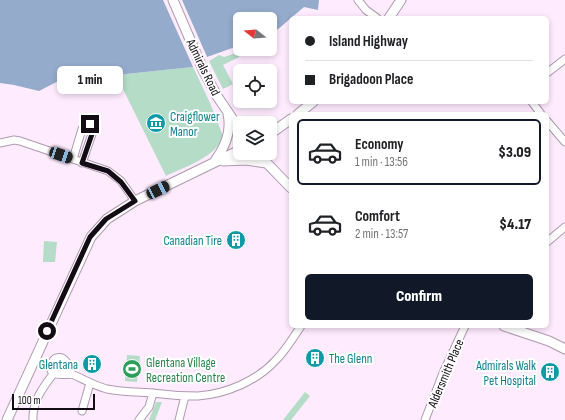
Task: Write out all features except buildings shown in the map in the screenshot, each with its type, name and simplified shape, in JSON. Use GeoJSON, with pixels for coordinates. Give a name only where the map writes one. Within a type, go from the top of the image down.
{"type":"FeatureCollection","features":[{"type":"Feature","properties":{"kind":"main road","name":"Admirals Road"},"geometry":{"type":"LineString","coordinates":[[173,0],[204,72],[233,119]]}},
{"type":"Feature","properties":{"kind":"main road"},"geometry":{"type":"LineString","coordinates":[[390,16],[401,0]]}},
{"type":"Feature","properties":{"kind":"main road"},"geometry":{"type":"LineString","coordinates":[[300,112],[310,104]]}},
{"type":"Feature","properties":{"kind":"main road"},"geometry":{"type":"LineString","coordinates":[[215,162],[228,137],[230,128],[227,110]]}},
{"type":"Feature","properties":{"kind":"main road"},"geometry":{"type":"LineString","coordinates":[[277,129],[289,120]]}},
{"type":"Feature","properties":{"kind":"main road"},"geometry":{"type":"LineString","coordinates":[[7,420],[90,237],[106,219],[135,201],[233,153]]}},
{"type":"Feature","properties":{"kind":"main road"},"geometry":{"type":"LineString","coordinates":[[215,162],[246,160],[266,163]]}},
{"type":"Feature","properties":{"kind":"main road"},"geometry":{"type":"LineString","coordinates":[[263,160],[289,186]]}},
{"type":"Feature","properties":{"kind":"main road"},"geometry":{"type":"LineString","coordinates":[[510,328],[549,341],[565,349]]}},
{"type":"Feature","properties":{"kind":"street"},"geometry":{"type":"LineString","coordinates":[[358,0],[366,10],[374,16]]}},
{"type":"Feature","properties":{"kind":"street"},"geometry":{"type":"LineString","coordinates":[[549,71],[565,59]]}},
{"type":"Feature","properties":{"kind":"street"},"geometry":{"type":"LineString","coordinates":[[549,123],[565,142]]}},
{"type":"Feature","properties":{"kind":"street"},"geometry":{"type":"LineString","coordinates":[[72,159],[82,129],[87,124],[90,124],[93,127],[92,134],[82,163]]}},
{"type":"Feature","properties":{"kind":"street"},"geometry":{"type":"LineString","coordinates":[[0,143],[14,140],[20,141],[108,171],[121,182],[135,201]]}},
{"type":"Feature","properties":{"kind":"street"},"geometry":{"type":"LineString","coordinates":[[549,240],[565,227]]}},
{"type":"Feature","properties":{"kind":"street"},"geometry":{"type":"LineString","coordinates":[[71,374],[67,362],[59,358],[52,362],[50,367],[54,373],[61,375],[71,374],[90,383],[109,389],[185,396],[198,396],[216,393],[240,385],[266,369],[276,360],[300,328]]}},
{"type":"Feature","properties":{"kind":"street","name":"Aldersmith Place"},"geometry":{"type":"LineString","coordinates":[[425,420],[443,373],[464,328]]}},
{"type":"Feature","properties":{"kind":"street"},"geometry":{"type":"LineString","coordinates":[[34,420],[33,414],[35,403],[54,373]]}},
{"type":"Feature","properties":{"kind":"street"},"geometry":{"type":"LineString","coordinates":[[82,411],[90,383]]}},
{"type":"Feature","properties":{"kind":"street"},"geometry":{"type":"LineString","coordinates":[[140,420],[149,408],[153,393]]}},
{"type":"Feature","properties":{"kind":"street"},"geometry":{"type":"LineString","coordinates":[[179,420],[185,396]]}},
{"type":"Feature","properties":{"kind":"green space"},"geometry":{"type":"Polygon","coordinates":[[[233,54],[233,56],[239,56],[223,65],[233,84],[223,89],[209,61],[219,55],[224,57],[233,54]]]}},
{"type":"Feature","properties":{"kind":"green space"},"geometry":{"type":"Polygon","coordinates":[[[193,67],[210,103],[223,136],[220,143],[207,156],[166,176],[116,75],[193,67]]]}},
{"type":"Feature","properties":{"kind":"green space"},"geometry":{"type":"Polygon","coordinates":[[[44,241],[57,242],[55,262],[43,262],[44,241]]]}},
{"type":"Feature","properties":{"kind":"green space","name":"Glentana Village Recreation Centre"},"geometry":{"type":"Polygon","coordinates":[[[127,355],[140,356],[137,382],[125,381],[127,355]]]}},
{"type":"Feature","properties":{"kind":"green space"},"geometry":{"type":"Polygon","coordinates":[[[305,392],[310,396],[291,420],[283,420],[305,392]]]}},
{"type":"Feature","properties":{"kind":"green space"},"geometry":{"type":"Polygon","coordinates":[[[156,402],[162,402],[155,420],[149,420],[156,402]]]}},
{"type":"Feature","properties":{"kind":"water"},"geometry":{"type":"Polygon","coordinates":[[[0,0],[319,0],[318,10],[304,7],[293,16],[289,16],[289,20],[277,30],[277,12],[233,12],[233,48],[207,57],[193,67],[116,75],[93,72],[70,75],[39,91],[0,83],[0,0]]]}},
{"type":"Feature","properties":{"kind":"pier"},"geometry":{"type":"Polygon","coordinates":[[[163,0],[182,0],[208,59],[194,69],[163,0]]]}},
{"type":"Feature","properties":{"kind":"place","name":"Craigflower Manor"},"geometry":{"type":"Point","coordinates":[156,123]}},
{"type":"Feature","properties":{"kind":"place","name":"Canadian Tire"},"geometry":{"type":"Point","coordinates":[236,240]}},
{"type":"Feature","properties":{"kind":"place","name":"The Glenn"},"geometry":{"type":"Point","coordinates":[315,358]}},
{"type":"Feature","properties":{"kind":"place","name":"Glentana"},"geometry":{"type":"Point","coordinates":[92,364]}},
{"type":"Feature","properties":{"kind":"place","name":"Glentana Village Recreation Centre"},"geometry":{"type":"Point","coordinates":[132,369]}},
{"type":"Feature","properties":{"kind":"place","name":"Admirals Walk Pet Hospital"},"geometry":{"type":"Point","coordinates":[550,372]}},
{"type":"Feature","properties":{"kind":"route"},"geometry":{"type":"LineString","coordinates":[[47,331],[90,237],[106,219],[135,201],[121,182],[108,171],[82,163],[92,134],[93,127],[90,124]]}}]}
